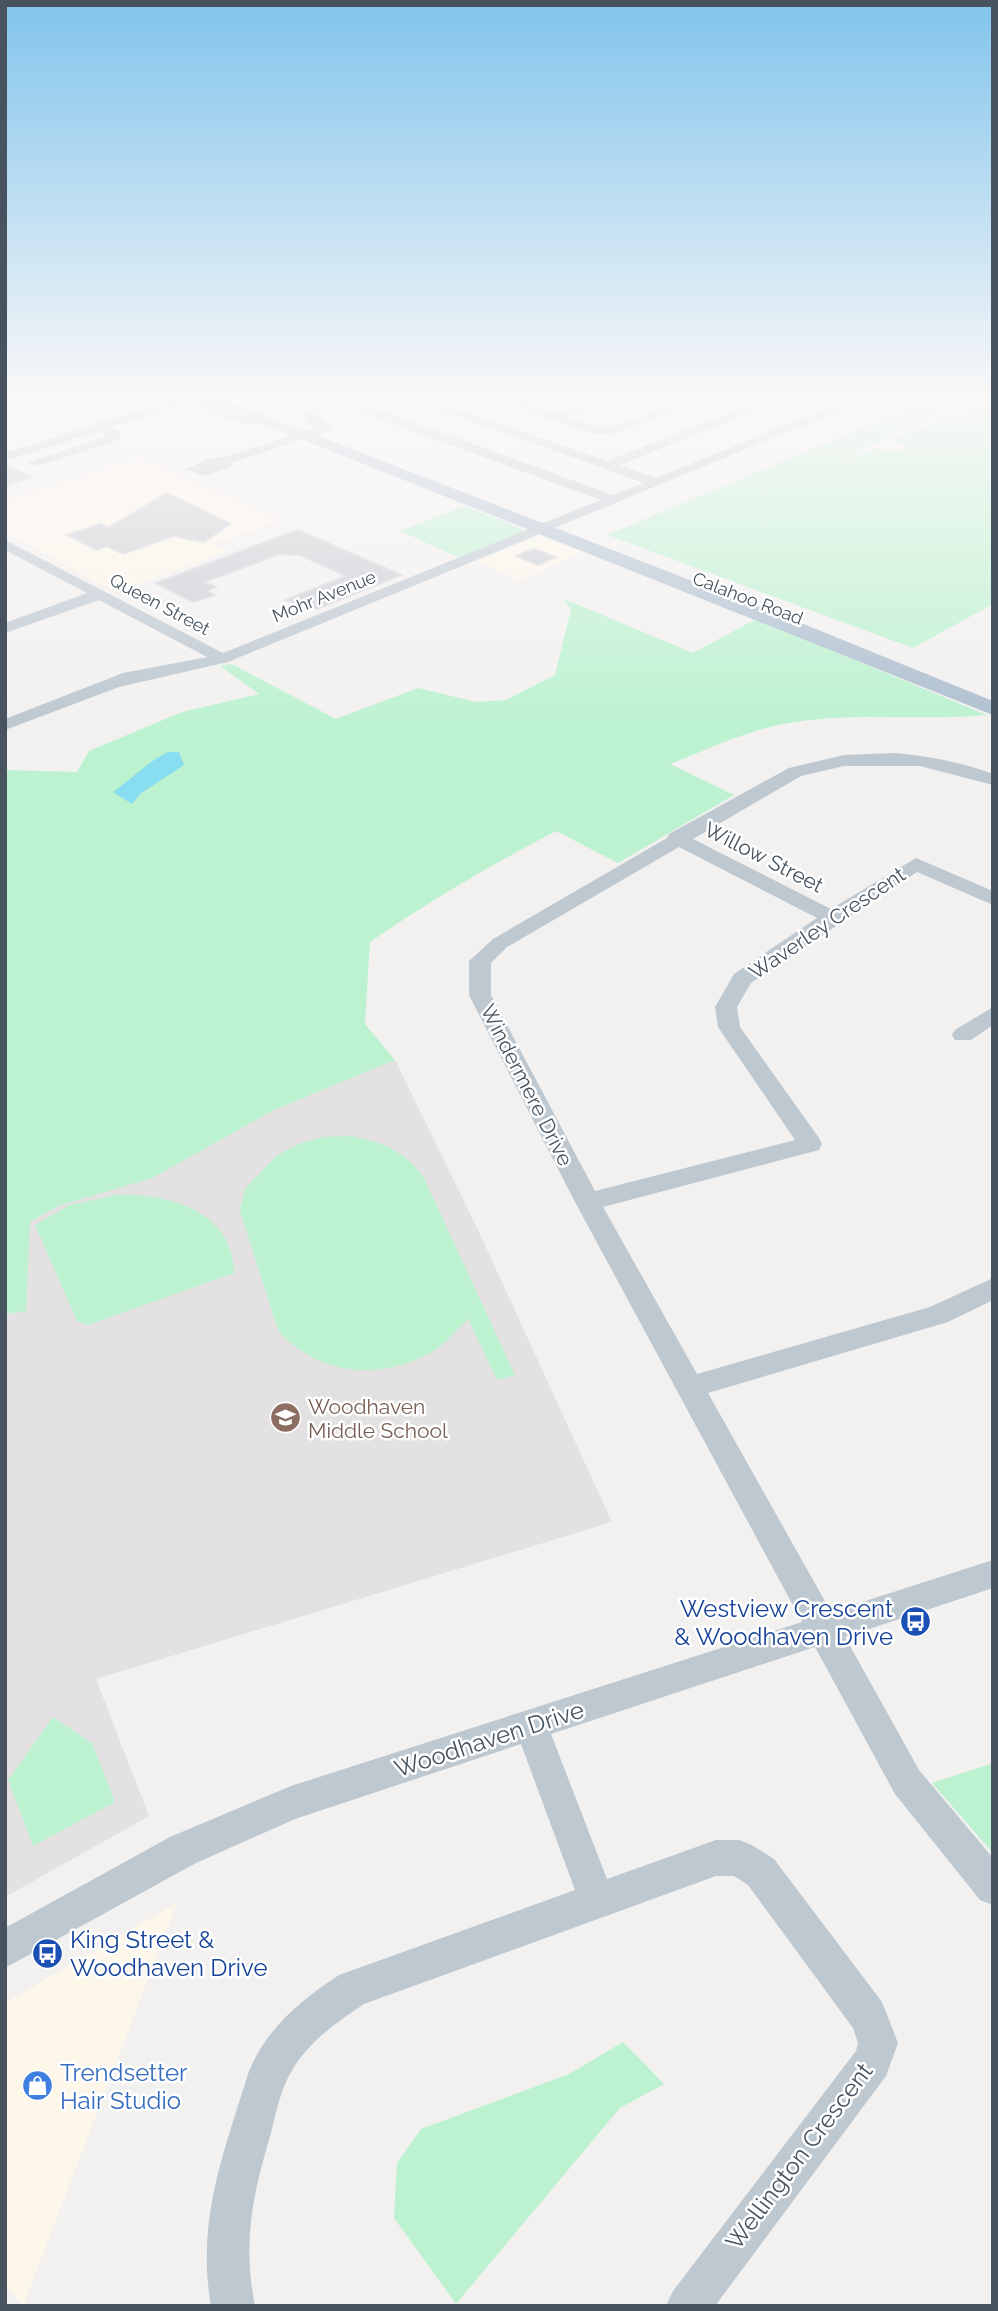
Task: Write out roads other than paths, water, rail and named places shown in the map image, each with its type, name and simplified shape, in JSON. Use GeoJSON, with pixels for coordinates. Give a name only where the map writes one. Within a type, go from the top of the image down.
{"type":"FeatureCollection","features":[{"type":"Feature","properties":{"kind":"main road","name":"Calahoo Road"},"geometry":{"type":"LineString","coordinates":[[493,505],[993,709]]}},
{"type":"Feature","properties":{"kind":"main road","name":"Calahoo Road"},"geometry":{"type":"LineString","coordinates":[[550,527],[820,625],[993,696]]}},
{"type":"Feature","properties":{"kind":"street","name":"Mohr Avenue"},"geometry":{"type":"LineString","coordinates":[[113,683],[222,659],[602,505]]}},
{"type":"Feature","properties":{"kind":"street","name":"Queen Street"},"geometry":{"type":"LineString","coordinates":[[6,545],[222,659]]}},
{"type":"Feature","properties":{"kind":"street"},"geometry":{"type":"LineString","coordinates":[[5,628],[100,594]]}},
{"type":"Feature","properties":{"kind":"street","name":"Mohr Avenue"},"geometry":{"type":"LineString","coordinates":[[5,725],[201,648]]}},
{"type":"Feature","properties":{"kind":"street","name":"Windermere Drive"},"geometry":{"type":"LineString","coordinates":[[993,779],[942,762],[902,758],[826,761],[795,772],[676,838],[500,943],[480,961],[480,995],[588,1202],[823,1631],[907,1782],[993,1887]]}},
{"type":"Feature","properties":{"kind":"street","name":"Willow Street"},"geometry":{"type":"LineString","coordinates":[[676,838],[832,917]]}},
{"type":"Feature","properties":{"kind":"street","name":"Waverley Crescent"},"geometry":{"type":"LineString","coordinates":[[588,1202],[810,1144],[729,1027],[726,1007],[742,979],[832,917],[916,864],[993,899]]}},
{"type":"Feature","properties":{"kind":"street"},"geometry":{"type":"LineString","coordinates":[[963,1035],[993,1014]]}},
{"type":"Feature","properties":{"kind":"street"},"geometry":{"type":"LineString","coordinates":[[689,1387],[938,1315],[993,1288]]}},
{"type":"Feature","properties":{"kind":"street","name":"Woodhaven Drive"},"geometry":{"type":"LineString","coordinates":[[5,1949],[183,1850],[290,1804],[993,1574]]}},
{"type":"Feature","properties":{"kind":"street"},"geometry":{"type":"LineString","coordinates":[[531,1726],[597,1900]]}},
{"type":"Feature","properties":{"kind":"street","name":"Wellington Crescent"},"geometry":{"type":"LineString","coordinates":[[233,2306],[226,2269],[232,2194],[269,2071],[295,2034],[321,2010],[353,1989],[597,1900],[716,1858],[739,1858],[761,1872],[867,2016],[878,2043],[872,2062],[688,2306]]}},
{"type":"Feature","properties":{"kind":"water"},"geometry":{"type":"Polygon","coordinates":[[[168,752],[179,752],[184,765],[140,794],[132,804],[113,792],[153,761],[168,752]]]}},
{"type":"Feature","properties":{"kind":"place","name":"Woodhaven Middle School"},"geometry":{"type":"Point","coordinates":[285,1418]}},
{"type":"Feature","properties":{"kind":"place","name":"Westview Crescent & Woodhaven Drive"},"geometry":{"type":"Point","coordinates":[916,1622]}},
{"type":"Feature","properties":{"kind":"place","name":"King Street & Woodhaven Drive"},"geometry":{"type":"Point","coordinates":[47,1953]}},
{"type":"Feature","properties":{"kind":"place","name":"Trendsetter Hair Studio"},"geometry":{"type":"Point","coordinates":[37,2086]}}]}
